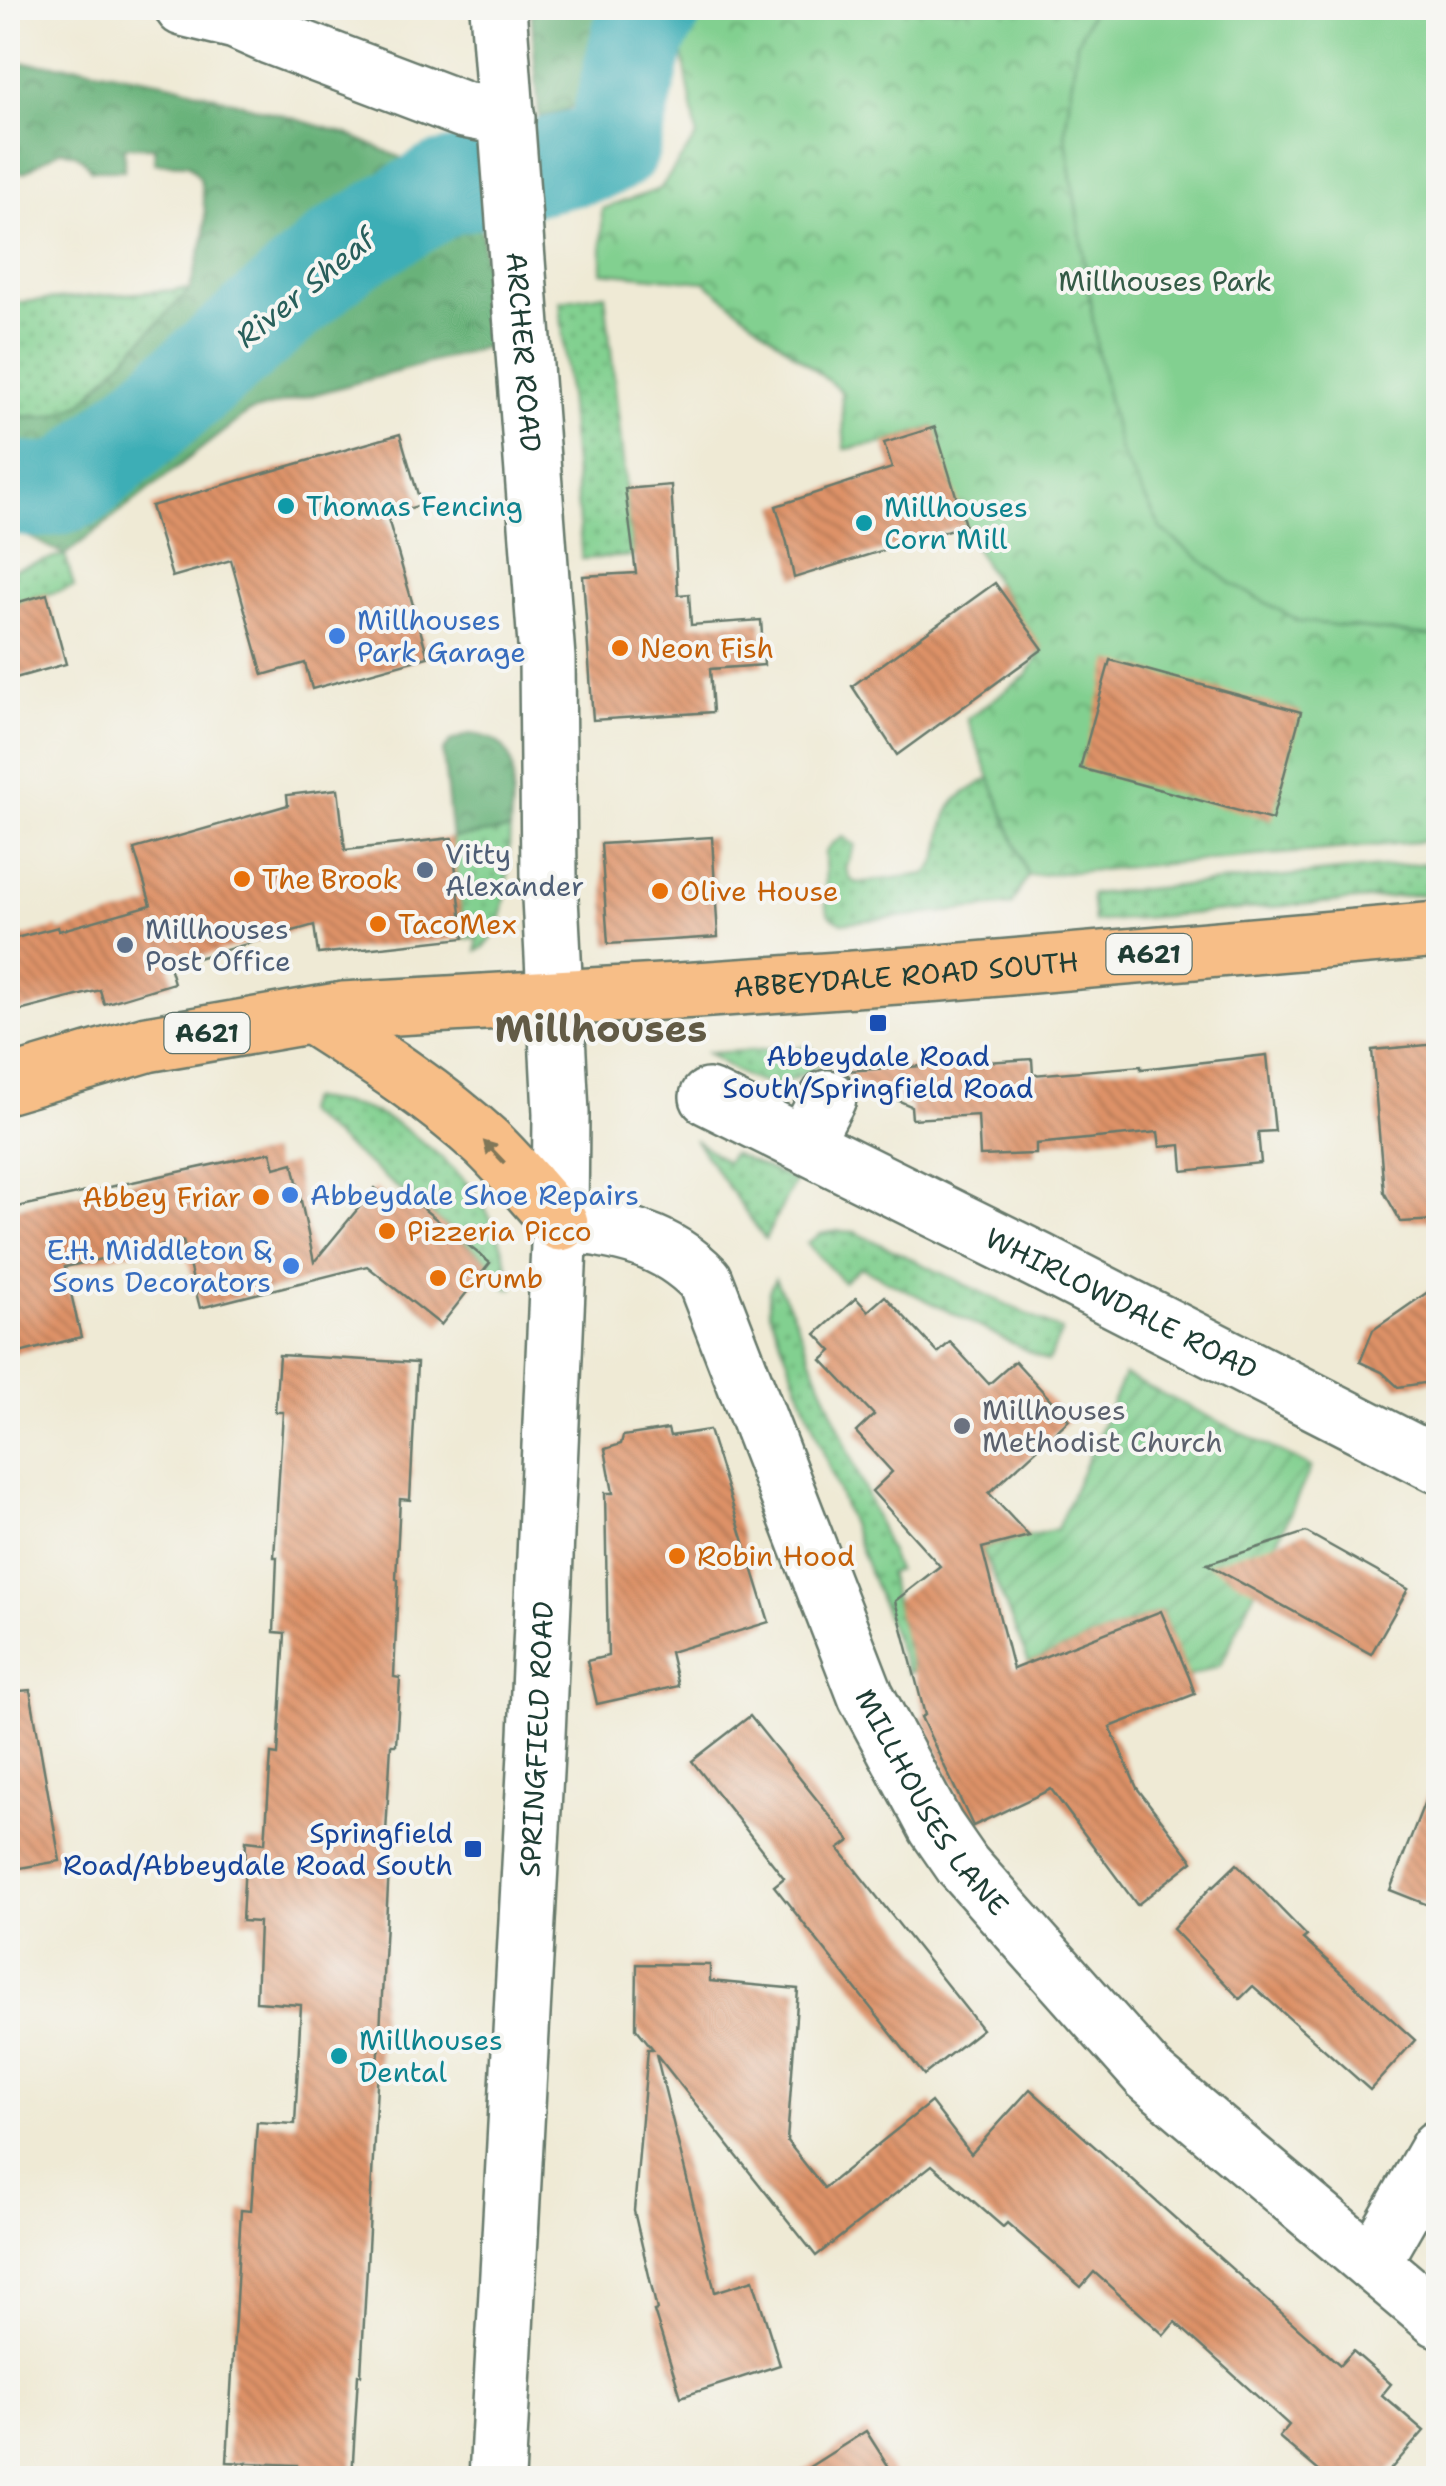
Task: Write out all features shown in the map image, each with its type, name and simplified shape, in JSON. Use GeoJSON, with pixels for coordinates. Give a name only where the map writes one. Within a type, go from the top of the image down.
{"type":"FeatureCollection","features":[{"type":"Feature","properties":{"kind":"main road","name":"ABBEYDALE ROAD SOUTH"},"geometry":{"type":"LineString","coordinates":[[554,999],[940,973],[1438,930]]}},
{"type":"Feature","properties":{"kind":"main road","name":"A621"},"geometry":{"type":"LineString","coordinates":[[8,1085],[147,1044],[343,1010],[554,999]]}},
{"type":"Feature","properties":{"kind":"main road"},"geometry":{"type":"LineString","coordinates":[[311,1016],[437,1101],[487,1144],[560,1224]]}},
{"type":"Feature","properties":{"kind":"street"},"geometry":{"type":"LineString","coordinates":[[183,8],[236,21],[464,110],[507,136]]}},
{"type":"Feature","properties":{"kind":"street","name":"ARCHER ROAD"},"geometry":{"type":"LineString","coordinates":[[498,8],[547,658],[554,999]]}},
{"type":"Feature","properties":{"kind":"street","name":"SPRINGFIELD ROAD"},"geometry":{"type":"LineString","coordinates":[[498,2478],[560,1224],[561,1113],[554,999]]}},
{"type":"Feature","properties":{"kind":"street","name":"WHIRLOWDALE ROAD"},"geometry":{"type":"LineString","coordinates":[[708,1097],[816,1121],[1438,1466]]}},
{"type":"Feature","properties":{"kind":"street","name":"MILLHOUSES LANE"},"geometry":{"type":"LineString","coordinates":[[560,1224],[652,1242],[677,1254],[705,1280],[854,1666],[936,1826],[963,1866],[1150,2075],[1438,2319]]}},
{"type":"Feature","properties":{"kind":"street"},"geometry":{"type":"LineString","coordinates":[[1372,2264],[1438,2148]]}},
{"type":"Feature","properties":{"kind":"green space"},"geometry":{"type":"Polygon","coordinates":[[[531,8],[620,8],[588,94],[563,112],[539,117],[531,8]]]}},
{"type":"Feature","properties":{"kind":"green space","name":"Millhouses Park"},"geometry":{"type":"Polygon","coordinates":[[[699,8],[1438,8],[1438,840],[1028,876],[967,719],[1027,675],[1042,649],[974,545],[934,427],[884,443],[845,449],[841,391],[705,282],[602,272],[602,209],[660,189],[697,136],[680,37],[699,8]]]}},
{"type":"Feature","properties":{"kind":"green space"},"geometry":{"type":"Polygon","coordinates":[[[1093,8],[1438,8],[1438,637],[1299,621],[1232,584],[1162,530],[1120,452],[1098,354],[1065,132],[1077,43],[1093,8]]]}},
{"type":"Feature","properties":{"kind":"green space"},"geometry":{"type":"Polygon","coordinates":[[[8,62],[84,67],[173,84],[347,134],[424,168],[443,180],[482,233],[493,345],[247,413],[65,555],[8,526],[8,414],[46,416],[82,403],[190,289],[205,235],[205,211],[200,178],[188,164],[155,163],[154,147],[124,147],[124,170],[91,170],[79,156],[61,150],[23,173],[8,170],[8,62]]]}},
{"type":"Feature","properties":{"kind":"green space"},"geometry":{"type":"Polygon","coordinates":[[[190,289],[82,403],[46,416],[8,414],[8,303],[190,289]]]}},
{"type":"Feature","properties":{"kind":"green space"},"geometry":{"type":"Polygon","coordinates":[[[605,294],[633,556],[582,559],[560,301],[605,294]]]}},
{"type":"Feature","properties":{"kind":"green space"},"geometry":{"type":"Polygon","coordinates":[[[65,555],[74,587],[8,605],[8,571],[65,555]]]}},
{"type":"Feature","properties":{"kind":"green space"},"geometry":{"type":"Polygon","coordinates":[[[469,734],[488,737],[508,755],[513,781],[510,830],[452,838],[443,752],[451,741],[469,734]]]}},
{"type":"Feature","properties":{"kind":"green space"},"geometry":{"type":"Polygon","coordinates":[[[990,778],[1028,876],[1011,905],[842,923],[829,915],[825,853],[832,844],[843,837],[855,845],[846,869],[857,883],[926,874],[937,859],[944,824],[954,802],[990,778]]]}},
{"type":"Feature","properties":{"kind":"green space"},"geometry":{"type":"Polygon","coordinates":[[[510,830],[502,915],[488,943],[477,951],[477,938],[464,938],[452,838],[510,830]]]}},
{"type":"Feature","properties":{"kind":"green space"},"geometry":{"type":"Polygon","coordinates":[[[1438,862],[1438,893],[1094,922],[1091,894],[1438,862]]]}},
{"type":"Feature","properties":{"kind":"green space"},"geometry":{"type":"Polygon","coordinates":[[[811,1047],[820,1063],[788,1081],[775,1083],[750,1078],[707,1053],[811,1047]]]}},
{"type":"Feature","properties":{"kind":"green space"},"geometry":{"type":"Polygon","coordinates":[[[311,1099],[352,1105],[380,1115],[415,1136],[448,1164],[475,1193],[489,1216],[513,1288],[508,1289],[484,1271],[490,1262],[303,1112],[311,1099]]]}},
{"type":"Feature","properties":{"kind":"green space"},"geometry":{"type":"Polygon","coordinates":[[[694,1139],[726,1162],[732,1153],[795,1181],[765,1239],[694,1139]]]}},
{"type":"Feature","properties":{"kind":"green space"},"geometry":{"type":"Polygon","coordinates":[[[855,1232],[1062,1331],[1048,1361],[860,1267],[843,1282],[807,1243],[821,1234],[855,1232]]]}},
{"type":"Feature","properties":{"kind":"green space"},"geometry":{"type":"Polygon","coordinates":[[[775,1279],[793,1314],[897,1570],[888,1573],[913,1671],[908,1673],[769,1310],[769,1291],[775,1279]]]}},
{"type":"Feature","properties":{"kind":"green space"},"geometry":{"type":"Polygon","coordinates":[[[1124,1375],[1311,1467],[1221,1665],[1188,1677],[1161,1611],[1029,1663],[982,1548],[1057,1529],[1124,1375]]]}},
{"type":"Feature","properties":{"kind":"building"},"geometry":{"type":"Polygon","coordinates":[[[935,427],[965,525],[794,578],[776,506],[892,468],[884,443],[935,427]]]}},
{"type":"Feature","properties":{"kind":"building"},"geometry":{"type":"Polygon","coordinates":[[[400,434],[421,505],[387,515],[428,657],[312,689],[305,663],[263,675],[231,560],[172,577],[151,506],[400,434]]]}},
{"type":"Feature","properties":{"kind":"building","name":"Neon Fish"},"geometry":{"type":"Polygon","coordinates":[[[671,485],[678,595],[689,594],[691,625],[761,620],[764,665],[710,669],[713,712],[593,720],[583,576],[636,573],[625,489],[671,485]]]}},
{"type":"Feature","properties":{"kind":"building"},"geometry":{"type":"Polygon","coordinates":[[[995,583],[1043,649],[897,755],[852,686],[995,583]]]}},
{"type":"Feature","properties":{"kind":"building"},"geometry":{"type":"Polygon","coordinates":[[[47,594],[66,664],[8,680],[8,605],[47,594]]]}},
{"type":"Feature","properties":{"kind":"building"},"geometry":{"type":"Polygon","coordinates":[[[1110,660],[1301,712],[1272,820],[1080,768],[1110,660]]]}},
{"type":"Feature","properties":{"kind":"building"},"geometry":{"type":"Polygon","coordinates":[[[338,789],[345,850],[452,838],[464,938],[318,954],[314,925],[169,966],[174,983],[104,1004],[100,990],[8,1014],[8,940],[58,927],[59,931],[151,905],[134,849],[288,805],[287,795],[338,789]]]}},
{"type":"Feature","properties":{"kind":"building","name":"Olive House"},"geometry":{"type":"Polygon","coordinates":[[[712,837],[718,937],[608,944],[601,844],[712,837]]]}},
{"type":"Feature","properties":{"kind":"building"},"geometry":{"type":"Polygon","coordinates":[[[1438,1044],[1438,1220],[1401,1222],[1384,1192],[1372,1050],[1438,1044]]]}},
{"type":"Feature","properties":{"kind":"building"},"geometry":{"type":"Polygon","coordinates":[[[1267,1055],[1275,1131],[1258,1132],[1261,1163],[1183,1171],[1181,1145],[1160,1147],[1158,1132],[1036,1144],[1036,1154],[980,1156],[978,1115],[912,1119],[911,1106],[854,1081],[844,1071],[1032,1059],[1033,1075],[1141,1069],[1267,1055]]]}},
{"type":"Feature","properties":{"kind":"building"},"geometry":{"type":"Polygon","coordinates":[[[271,1152],[275,1168],[293,1163],[314,1262],[375,1188],[395,1205],[404,1193],[490,1263],[441,1325],[367,1266],[200,1308],[183,1241],[65,1267],[81,1337],[8,1356],[8,1209],[271,1152]]]}},
{"type":"Feature","properties":{"kind":"building"},"geometry":{"type":"Polygon","coordinates":[[[1438,1285],[1438,1381],[1398,1387],[1382,1372],[1360,1362],[1373,1330],[1438,1285]]]}},
{"type":"Feature","properties":{"kind":"building"},"geometry":{"type":"Polygon","coordinates":[[[885,1296],[938,1353],[950,1342],[989,1384],[1015,1361],[1069,1420],[989,1493],[1029,1536],[982,1548],[1013,1669],[1161,1611],[1189,1677],[1195,1694],[1110,1727],[1137,1788],[1193,1861],[1137,1905],[1051,1789],[973,1826],[921,1717],[925,1715],[895,1601],[940,1566],[872,1491],[892,1472],[856,1432],[874,1415],[822,1360],[832,1351],[816,1334],[856,1298],[868,1311],[885,1296]]]}},
{"type":"Feature","properties":{"kind":"building"},"geometry":{"type":"Polygon","coordinates":[[[279,1355],[417,1363],[410,1500],[400,1499],[394,1677],[400,1678],[396,1745],[391,1745],[385,1850],[390,1850],[352,2478],[296,2478],[297,2465],[227,2462],[241,2210],[251,2211],[257,2122],[295,2124],[301,2005],[256,2002],[259,1922],[242,1921],[246,1841],[265,1843],[271,1754],[278,1755],[285,1633],[274,1632],[274,1557],[283,1412],[275,1412],[279,1355]]]}},
{"type":"Feature","properties":{"kind":"building","name":"Robin Hood"},"geometry":{"type":"Polygon","coordinates":[[[668,1429],[670,1436],[709,1430],[769,1622],[670,1652],[678,1686],[597,1704],[587,1661],[608,1656],[605,1493],[613,1493],[605,1449],[621,1444],[623,1436],[668,1429]]]}},
{"type":"Feature","properties":{"kind":"building"},"geometry":{"type":"Polygon","coordinates":[[[1306,1532],[1408,1589],[1371,1654],[1207,1564],[1306,1532]]]}},
{"type":"Feature","properties":{"kind":"building"},"geometry":{"type":"Polygon","coordinates":[[[30,1690],[60,1861],[8,1870],[8,1692],[30,1690]]]}},
{"type":"Feature","properties":{"kind":"building"},"geometry":{"type":"Polygon","coordinates":[[[750,1716],[850,1841],[839,1849],[982,2029],[924,2075],[774,1886],[784,1878],[692,1761],[750,1716]]]}},
{"type":"Feature","properties":{"kind":"building"},"geometry":{"type":"Polygon","coordinates":[[[1438,1774],[1438,1909],[1390,1890],[1438,1774]]]}},
{"type":"Feature","properties":{"kind":"building"},"geometry":{"type":"Polygon","coordinates":[[[1237,1864],[1307,1936],[1303,1939],[1415,2040],[1370,2090],[1253,1986],[1240,1999],[1173,1929],[1237,1864]]]}},
{"type":"Feature","properties":{"kind":"building"},"geometry":{"type":"Polygon","coordinates":[[[637,1964],[710,1965],[710,1981],[798,1989],[787,2141],[824,2188],[931,2102],[971,2154],[1030,2089],[1340,2365],[1353,2351],[1391,2384],[1382,2395],[1424,2431],[1383,2478],[1327,2478],[1279,2437],[1289,2425],[1175,2322],[1164,2335],[1094,2272],[1081,2287],[932,2165],[816,2256],[656,2054],[715,2292],[753,2280],[780,2365],[681,2397],[654,2311],[657,2310],[634,2211],[648,2049],[653,2049],[636,2028],[637,1964]]]}},
{"type":"Feature","properties":{"kind":"building"},"geometry":{"type":"Polygon","coordinates":[[[866,2431],[896,2478],[792,2478],[866,2431]]]}},
{"type":"Feature","properties":{"kind":"waterway","name":"River Sheaf"},"geometry":{"type":"LineString","coordinates":[[8,486],[42,490],[76,481],[343,250],[442,189],[594,154],[613,145],[639,35],[655,8]]}},
{"type":"Feature","properties":{"kind":"place","name":"Thomas Fencing"},"geometry":{"type":"Point","coordinates":[286,506]}},
{"type":"Feature","properties":{"kind":"place","name":"Millhouses Corn Mill"},"geometry":{"type":"Point","coordinates":[864,523]}},
{"type":"Feature","properties":{"kind":"place","name":"Millhouses Park Garage"},"geometry":{"type":"Point","coordinates":[337,636]}},
{"type":"Feature","properties":{"kind":"place","name":"Neon Fish"},"geometry":{"type":"Point","coordinates":[620,648]}},
{"type":"Feature","properties":{"kind":"place","name":"Vitty Alexander"},"geometry":{"type":"Point","coordinates":[425,870]}},
{"type":"Feature","properties":{"kind":"place","name":"The Brook"},"geometry":{"type":"Point","coordinates":[242,879]}},
{"type":"Feature","properties":{"kind":"place","name":"Olive House"},"geometry":{"type":"Point","coordinates":[660,891]}},
{"type":"Feature","properties":{"kind":"place","name":"TacoMex"},"geometry":{"type":"Point","coordinates":[378,924]}},
{"type":"Feature","properties":{"kind":"place","name":"Millhouses Post Office"},"geometry":{"type":"Point","coordinates":[125,945]}},
{"type":"Feature","properties":{"kind":"place","name":"Abbeydale Road South/Springfield Road"},"geometry":{"type":"Point","coordinates":[878,1023]}},
{"type":"Feature","properties":{"kind":"place","name":"Abbeydale Shoe Repairs"},"geometry":{"type":"Point","coordinates":[290,1195]}},
{"type":"Feature","properties":{"kind":"place","name":"Abbey Friar"},"geometry":{"type":"Point","coordinates":[261,1197]}},
{"type":"Feature","properties":{"kind":"place","name":"Pizzeria Picco"},"geometry":{"type":"Point","coordinates":[387,1231]}},
{"type":"Feature","properties":{"kind":"place","name":"E.H. Middleton & Sons Decorators"},"geometry":{"type":"Point","coordinates":[291,1266]}},
{"type":"Feature","properties":{"kind":"place","name":"Crumb"},"geometry":{"type":"Point","coordinates":[438,1278]}},
{"type":"Feature","properties":{"kind":"place","name":"Millhouses Methodist Church"},"geometry":{"type":"Point","coordinates":[962,1426]}},
{"type":"Feature","properties":{"kind":"place","name":"Robin Hood"},"geometry":{"type":"Point","coordinates":[677,1556]}},
{"type":"Feature","properties":{"kind":"place","name":"Springfield Road/Abbeydale Road South"},"geometry":{"type":"Point","coordinates":[473,1849]}},
{"type":"Feature","properties":{"kind":"place","name":"Millhouses Dental"},"geometry":{"type":"Point","coordinates":[339,2056]}},
{"type":"Feature","properties":{"kind":"district","name":"Millhouses"},"geometry":{"type":"Point","coordinates":[601,1028]}}]}
